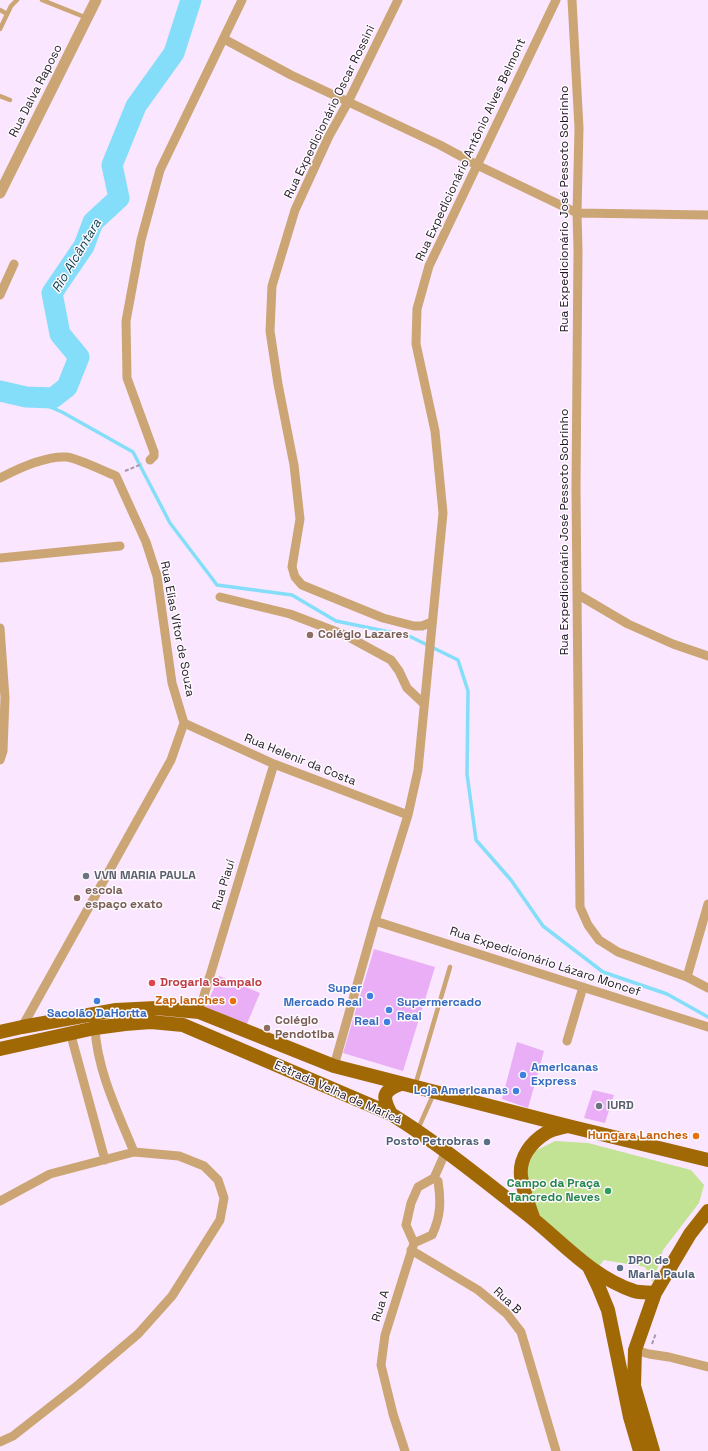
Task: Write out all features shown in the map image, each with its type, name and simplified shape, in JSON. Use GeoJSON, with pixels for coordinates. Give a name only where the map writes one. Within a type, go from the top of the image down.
{"type":"FeatureCollection","features":[{"type":"Feature","properties":{"kind":"main road","name":"Estrada Velha de Maricá"},"geometry":{"type":"LineString","coordinates":[[0,1032],[116,1010],[156,1008],[199,1012],[334,1066],[707,1162]]}},
{"type":"Feature","properties":{"kind":"main road","name":"Estrada Velha de Maricá"},"geometry":{"type":"LineString","coordinates":[[0,1049],[95,1028],[125,1024],[151,1022],[183,1025],[391,1114],[418,1130],[446,1151],[589,1267],[616,1283],[636,1291],[656,1293]]}},
{"type":"Feature","properties":{"kind":"main road"},"geometry":{"type":"LineString","coordinates":[[391,1114],[386,1105],[386,1093],[391,1087],[408,1085]]}},
{"type":"Feature","properties":{"kind":"main road"},"geometry":{"type":"LineString","coordinates":[[534,1221],[521,1175],[522,1160],[531,1145],[547,1132],[568,1126]]}},
{"type":"Feature","properties":{"kind":"main road"},"geometry":{"type":"LineString","coordinates":[[653,1451],[634,1386],[635,1350],[656,1293],[690,1234],[708,1211]]}},
{"type":"Feature","properties":{"kind":"main road"},"geometry":{"type":"LineString","coordinates":[[589,1267],[608,1310],[630,1417],[640,1451]]}},
{"type":"Feature","properties":{"kind":"street","name":"Rua Dalva Raposo"},"geometry":{"type":"LineString","coordinates":[[0,192],[96,0]]}},
{"type":"Feature","properties":{"kind":"street"},"geometry":{"type":"LineString","coordinates":[[150,460],[154,456],[154,452],[127,378],[126,321],[141,240],[160,170],[242,0]]}},
{"type":"Feature","properties":{"kind":"street","name":"Rua Expedicionário Oscar Rossini"},"geometry":{"type":"LineString","coordinates":[[398,0],[348,102],[329,136],[295,210],[272,286],[270,331],[278,384],[294,465],[300,519],[292,567],[295,577],[302,585],[383,618],[414,626],[432,625]]}},
{"type":"Feature","properties":{"kind":"street","name":"Rua Expedicionário Antônio Alves Belmont"},"geometry":{"type":"LineString","coordinates":[[334,1066],[375,921],[408,815],[418,770],[425,682],[443,513],[435,431],[416,344],[417,309],[429,266],[556,0]]}},
{"type":"Feature","properties":{"kind":"street","name":"Rua Expedicionário José Pessoto Sobrinho"},"geometry":{"type":"LineString","coordinates":[[572,0],[579,128],[576,396],[580,907],[588,925],[599,940],[618,952],[687,977],[708,988]]}},
{"type":"Feature","properties":{"kind":"street"},"geometry":{"type":"LineString","coordinates":[[224,39],[291,75],[440,145],[477,165],[577,213],[708,215]]}},
{"type":"Feature","properties":{"kind":"street"},"geometry":{"type":"LineString","coordinates":[[0,295],[14,264]]}},
{"type":"Feature","properties":{"kind":"street","name":"Rua Elias Vítor de Souza"},"geometry":{"type":"LineString","coordinates":[[0,478],[44,460],[66,457],[116,476],[146,542],[157,576],[172,682],[184,723]]}},
{"type":"Feature","properties":{"kind":"street"},"geometry":{"type":"LineString","coordinates":[[0,558],[120,546]]}},
{"type":"Feature","properties":{"kind":"street"},"geometry":{"type":"LineString","coordinates":[[577,594],[628,624],[674,644],[708,656]]}},
{"type":"Feature","properties":{"kind":"street"},"geometry":{"type":"LineString","coordinates":[[220,597],[290,614],[345,635],[391,660],[399,671],[407,688],[424,703]]}},
{"type":"Feature","properties":{"kind":"street"},"geometry":{"type":"LineString","coordinates":[[0,628],[5,698],[3,750],[0,760]]}},
{"type":"Feature","properties":{"kind":"street"},"geometry":{"type":"LineString","coordinates":[[22,1027],[171,760],[184,723]]}},
{"type":"Feature","properties":{"kind":"street","name":"Rua Helenir da Costa"},"geometry":{"type":"LineString","coordinates":[[184,723],[274,764],[408,815]]}},
{"type":"Feature","properties":{"kind":"street","name":"Rua Piauí"},"geometry":{"type":"LineString","coordinates":[[199,1012],[274,764]]}},
{"type":"Feature","properties":{"kind":"street"},"geometry":{"type":"LineString","coordinates":[[687,977],[708,904]]}},
{"type":"Feature","properties":{"kind":"street","name":"Rua Expedicionário Lázaro Moncef"},"geometry":{"type":"LineString","coordinates":[[375,921],[708,1027]]}},
{"type":"Feature","properties":{"kind":"street"},"geometry":{"type":"LineString","coordinates":[[567,1041],[583,987]]}},
{"type":"Feature","properties":{"kind":"street"},"geometry":{"type":"LineString","coordinates":[[95,1028],[95,1038],[101,1068],[134,1152]]}},
{"type":"Feature","properties":{"kind":"street"},"geometry":{"type":"LineString","coordinates":[[71,1033],[105,1160]]}},
{"type":"Feature","properties":{"kind":"street"},"geometry":{"type":"LineString","coordinates":[[434,1178],[438,1181],[440,1194],[438,1223],[432,1235],[412,1246],[406,1224],[411,1203],[418,1187],[434,1178],[446,1151]]}},
{"type":"Feature","properties":{"kind":"street"},"geometry":{"type":"LineString","coordinates":[[0,1201],[50,1174],[134,1152],[179,1156],[204,1166],[218,1180],[224,1198],[220,1220],[172,1296],[138,1334],[78,1385],[13,1436],[0,1442]]}},
{"type":"Feature","properties":{"kind":"street","name":"Rua A"},"geometry":{"type":"LineString","coordinates":[[405,1451],[393,1414],[381,1365],[385,1336],[412,1246]]}},
{"type":"Feature","properties":{"kind":"street","name":"Rua B"},"geometry":{"type":"LineString","coordinates":[[412,1246],[478,1290],[507,1314],[521,1332],[556,1451]]}},
{"type":"Feature","properties":{"kind":"street"},"geometry":{"type":"LineString","coordinates":[[635,1350],[708,1367]]}},
{"type":"Feature","properties":{"kind":"lane"},"geometry":{"type":"LineString","coordinates":[[0,29],[11,6],[17,0]]}},
{"type":"Feature","properties":{"kind":"lane"},"geometry":{"type":"LineString","coordinates":[[42,0],[87,18]]}},
{"type":"Feature","properties":{"kind":"lane"},"geometry":{"type":"LineString","coordinates":[[0,10],[7,14]]}},
{"type":"Feature","properties":{"kind":"lane"},"geometry":{"type":"LineString","coordinates":[[0,96],[10,100]]}},
{"type":"Feature","properties":{"kind":"lane"},"geometry":{"type":"LineString","coordinates":[[408,1085],[450,967]]}},
{"type":"Feature","properties":{"kind":"lane"},"geometry":{"type":"LineString","coordinates":[[418,1130],[434,1092]]}},
{"type":"Feature","properties":{"kind":"path"},"geometry":{"type":"LineString","coordinates":[[121,473],[150,460]]}},
{"type":"Feature","properties":{"kind":"path"},"geometry":{"type":"LineString","coordinates":[[649,1354],[658,1326]]}},
{"type":"Feature","properties":{"kind":"green space"},"geometry":{"type":"Polygon","coordinates":[[[555,1141],[588,1143],[691,1170],[704,1185],[699,1203],[663,1250],[653,1283],[645,1267],[604,1260],[597,1269],[544,1223],[530,1198],[526,1169],[535,1151],[555,1141]]]}},
{"type":"Feature","properties":{"kind":"building","name":"Supermercado Real"},"geometry":{"type":"Polygon","coordinates":[[[374,949],[435,967],[403,1071],[343,1053],[374,949]]]}},
{"type":"Feature","properties":{"kind":"building","name":"Zap lanches"},"geometry":{"type":"Polygon","coordinates":[[[219,976],[260,993],[246,1026],[205,1009],[219,976]]]}},
{"type":"Feature","properties":{"kind":"building","name":"Americanas Express"},"geometry":{"type":"Polygon","coordinates":[[[517,1042],[544,1051],[528,1108],[502,1099],[517,1042]]]}},
{"type":"Feature","properties":{"kind":"building","name":"IURD"},"geometry":{"type":"Polygon","coordinates":[[[593,1090],[614,1095],[605,1123],[584,1118],[593,1090]]]}},
{"type":"Feature","properties":{"kind":"waterway","name":"Rio Alcântara"},"geometry":{"type":"LineString","coordinates":[[0,391],[26,397],[53,398],[67,387],[79,357],[60,334],[52,293],[84,246],[93,222],[119,198],[112,165],[136,106],[174,53],[191,0]]}},
{"type":"Feature","properties":{"kind":"waterway"},"geometry":{"type":"LineString","coordinates":[[26,397],[62,412],[133,452],[170,523],[217,585],[292,595],[336,621],[409,636],[458,660],[468,691],[467,774],[476,840],[511,880],[543,926],[603,972],[667,994],[708,1017]]}},
{"type":"Feature","properties":{"kind":"place","name":"Colégio Lazares"},"geometry":{"type":"Point","coordinates":[310,635]}},
{"type":"Feature","properties":{"kind":"place","name":"VVN MARIA PAULA"},"geometry":{"type":"Point","coordinates":[86,876]}},
{"type":"Feature","properties":{"kind":"place","name":"escola espaço exato"},"geometry":{"type":"Point","coordinates":[77,898]}},
{"type":"Feature","properties":{"kind":"place","name":"Drogaria Sampaio"},"geometry":{"type":"Point","coordinates":[152,983]}},
{"type":"Feature","properties":{"kind":"place","name":"Super Mercado Real"},"geometry":{"type":"Point","coordinates":[370,996]}},
{"type":"Feature","properties":{"kind":"place","name":"Sacolão DaHortta"},"geometry":{"type":"Point","coordinates":[97,1001]}},
{"type":"Feature","properties":{"kind":"place","name":"Zap lanches"},"geometry":{"type":"Point","coordinates":[233,1001]}},
{"type":"Feature","properties":{"kind":"place","name":"Supermercado Real"},"geometry":{"type":"Point","coordinates":[389,1010]}},
{"type":"Feature","properties":{"kind":"place","name":"Real"},"geometry":{"type":"Point","coordinates":[387,1022]}},
{"type":"Feature","properties":{"kind":"place","name":"Colégio Pendotiba"},"geometry":{"type":"Point","coordinates":[267,1028]}},
{"type":"Feature","properties":{"kind":"place","name":"Americanas Express"},"geometry":{"type":"Point","coordinates":[523,1075]}},
{"type":"Feature","properties":{"kind":"place","name":"Loja Americanas"},"geometry":{"type":"Point","coordinates":[516,1091]}},
{"type":"Feature","properties":{"kind":"place","name":"IURD"},"geometry":{"type":"Point","coordinates":[599,1106]}},
{"type":"Feature","properties":{"kind":"place","name":"Hungara Lanches"},"geometry":{"type":"Point","coordinates":[696,1136]}},
{"type":"Feature","properties":{"kind":"place","name":"Posto Petrobras"},"geometry":{"type":"Point","coordinates":[487,1142]}},
{"type":"Feature","properties":{"kind":"place","name":"Campo da Praça Tancredo Neves"},"geometry":{"type":"Point","coordinates":[608,1191]}},
{"type":"Feature","properties":{"kind":"place","name":"DPO de Maria Paula"},"geometry":{"type":"Point","coordinates":[620,1268]}}]}
